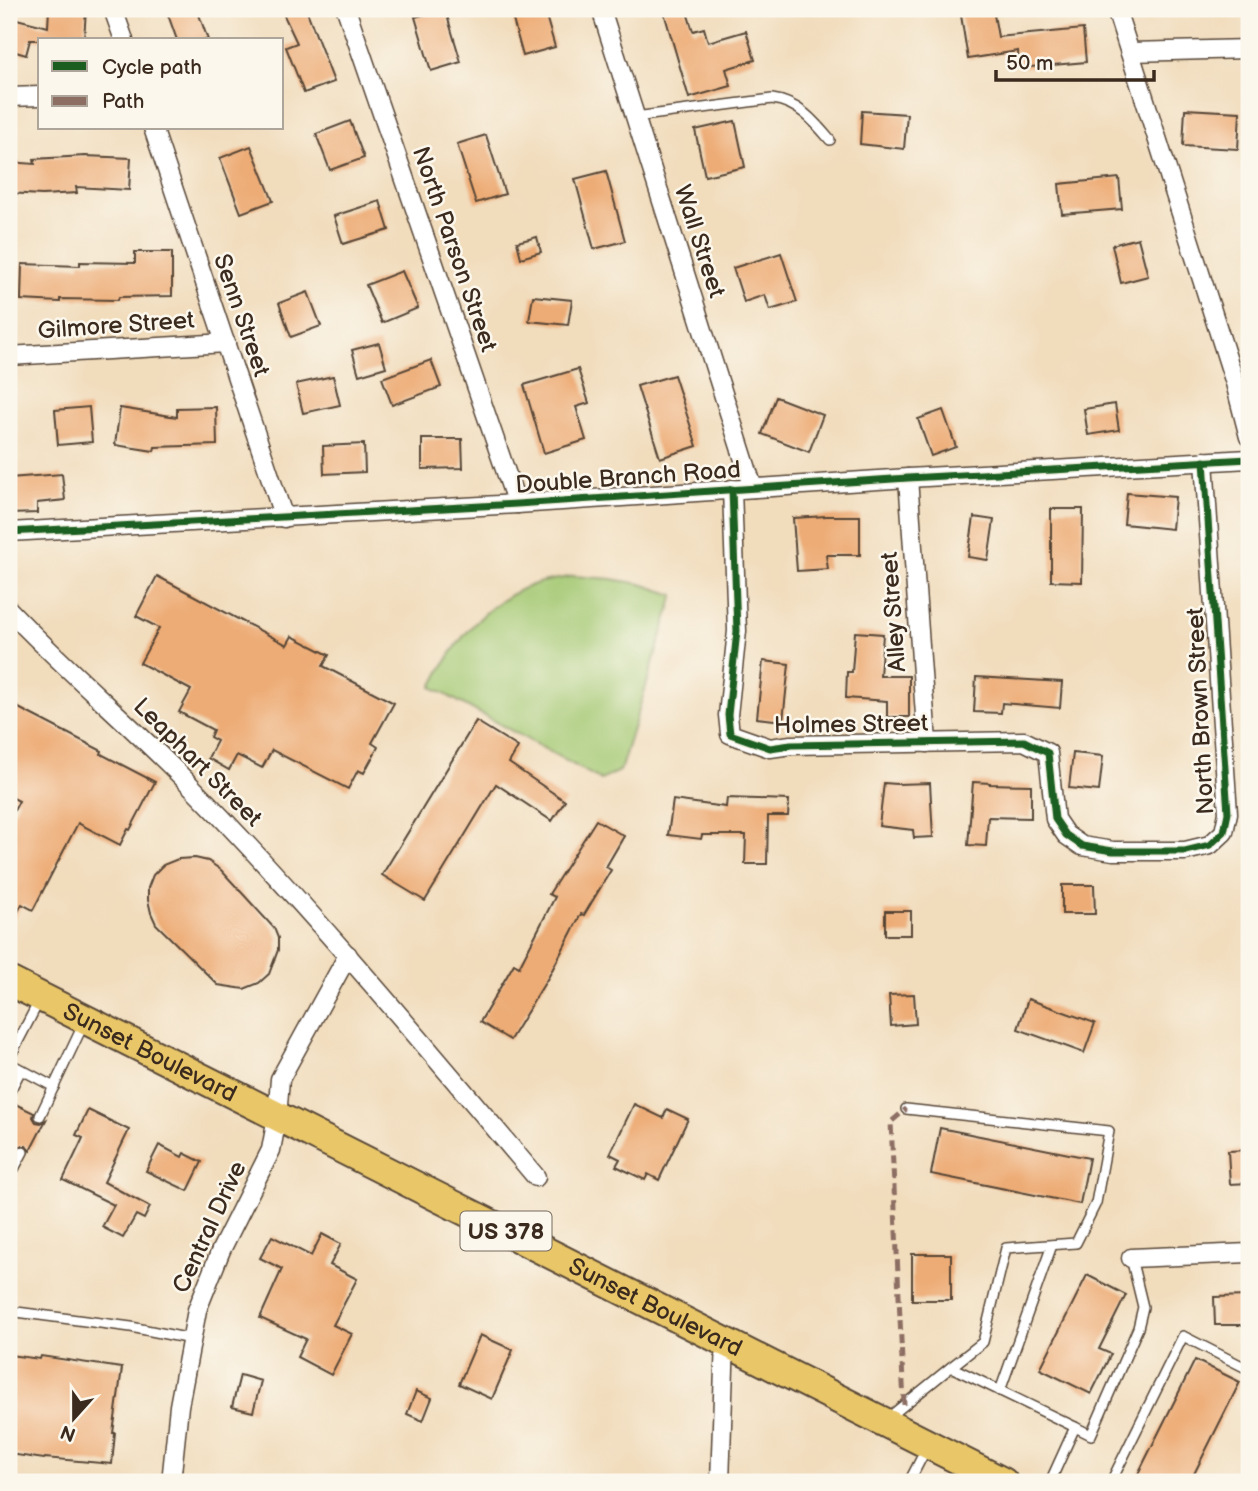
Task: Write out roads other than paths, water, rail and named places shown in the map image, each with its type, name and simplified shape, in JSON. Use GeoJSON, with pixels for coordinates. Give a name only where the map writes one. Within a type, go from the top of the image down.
{"type":"FeatureCollection","features":[{"type":"Feature","properties":{"kind":"main road","name":"Sunset Boulevard"},"geometry":{"type":"LineString","coordinates":[[9,981],[1003,1482]]}},
{"type":"Feature","properties":{"kind":"street"},"geometry":{"type":"LineString","coordinates":[[113,9],[123,38]]}},
{"type":"Feature","properties":{"kind":"street","name":"North Parson Street"},"geometry":{"type":"LineString","coordinates":[[346,9],[517,504]]}},
{"type":"Feature","properties":{"kind":"street","name":"Wall Street"},"geometry":{"type":"LineString","coordinates":[[601,9],[753,488]]}},
{"type":"Feature","properties":{"kind":"street"},"geometry":{"type":"LineString","coordinates":[[1116,9],[1235,383],[1249,437]]}},
{"type":"Feature","properties":{"kind":"street"},"geometry":{"type":"LineString","coordinates":[[1130,52],[1249,48]]}},
{"type":"Feature","properties":{"kind":"street"},"geometry":{"type":"LineString","coordinates":[[9,97],[38,96]]}},
{"type":"Feature","properties":{"kind":"street","name":"Senn Street"},"geometry":{"type":"LineString","coordinates":[[154,130],[284,517]]}},
{"type":"Feature","properties":{"kind":"street","name":"Gilmore Street"},"geometry":{"type":"LineString","coordinates":[[9,356],[226,343]]}},
{"type":"Feature","properties":{"kind":"street","name":"Double Branch Road"},"geometry":{"type":"LineString","coordinates":[[9,532],[1249,459]]}},
{"type":"Feature","properties":{"kind":"street","name":"North Brown Street"},"geometry":{"type":"LineString","coordinates":[[1048,753],[1055,819],[1066,835],[1082,846],[1114,851],[1185,851],[1210,845],[1224,832],[1228,813],[1204,461]]}},
{"type":"Feature","properties":{"kind":"street","name":"Alley Street"},"geometry":{"type":"LineString","coordinates":[[908,478],[927,743]]}},
{"type":"Feature","properties":{"kind":"street","name":"Holmes Street"},"geometry":{"type":"LineString","coordinates":[[732,489],[737,631],[729,715],[730,734],[770,748],[791,745],[1024,740],[1048,753]]}},
{"type":"Feature","properties":{"kind":"street","name":"Leaphart Street"},"geometry":{"type":"LineString","coordinates":[[9,610],[188,783],[348,955],[536,1177]]}},
{"type":"Feature","properties":{"kind":"street"},"geometry":{"type":"LineString","coordinates":[[277,1118],[280,1079],[348,955]]}},
{"type":"Feature","properties":{"kind":"street","name":"Central Drive"},"geometry":{"type":"LineString","coordinates":[[171,1482],[179,1406],[197,1310],[221,1250],[271,1150],[277,1118]]}},
{"type":"Feature","properties":{"kind":"street"},"geometry":{"type":"LineString","coordinates":[[1130,1258],[1249,1253]]}},
{"type":"Feature","properties":{"kind":"street"},"geometry":{"type":"LineString","coordinates":[[720,1482],[725,1340]]}},
{"type":"Feature","properties":{"kind":"lane"},"geometry":{"type":"LineString","coordinates":[[635,117],[772,99],[789,103],[799,109],[813,120],[830,140]]}},
{"type":"Feature","properties":{"kind":"lane"},"geometry":{"type":"LineString","coordinates":[[41,997],[9,1061],[54,1087]]}},
{"type":"Feature","properties":{"kind":"lane"},"geometry":{"type":"LineString","coordinates":[[40,1116],[86,1020]]}},
{"type":"Feature","properties":{"kind":"lane"},"geometry":{"type":"LineString","coordinates":[[9,1093],[21,1070]]}},
{"type":"Feature","properties":{"kind":"lane"},"geometry":{"type":"LineString","coordinates":[[883,1421],[983,1342],[1006,1248],[1076,1243],[1096,1203],[1110,1131],[905,1109]]}},
{"type":"Feature","properties":{"kind":"lane"},"geometry":{"type":"LineString","coordinates":[[9,1166],[14,1169],[23,1152]]}},
{"type":"Feature","properties":{"kind":"lane"},"geometry":{"type":"LineString","coordinates":[[1000,1391],[1052,1245]]}},
{"type":"Feature","properties":{"kind":"lane"},"geometry":{"type":"LineString","coordinates":[[951,1367],[1091,1435],[1138,1328],[1143,1307],[1130,1258]]}},
{"type":"Feature","properties":{"kind":"lane"},"geometry":{"type":"LineString","coordinates":[[9,1311],[131,1326],[191,1339]]}},
{"type":"Feature","properties":{"kind":"lane"},"geometry":{"type":"LineString","coordinates":[[1111,1482],[1184,1336],[1246,1368]]}},
{"type":"Feature","properties":{"kind":"lane"},"geometry":{"type":"LineString","coordinates":[[1050,1482],[1075,1427]]}},
{"type":"Feature","properties":{"kind":"lane"},"geometry":{"type":"LineString","coordinates":[[909,1482],[928,1444]]}}]}
